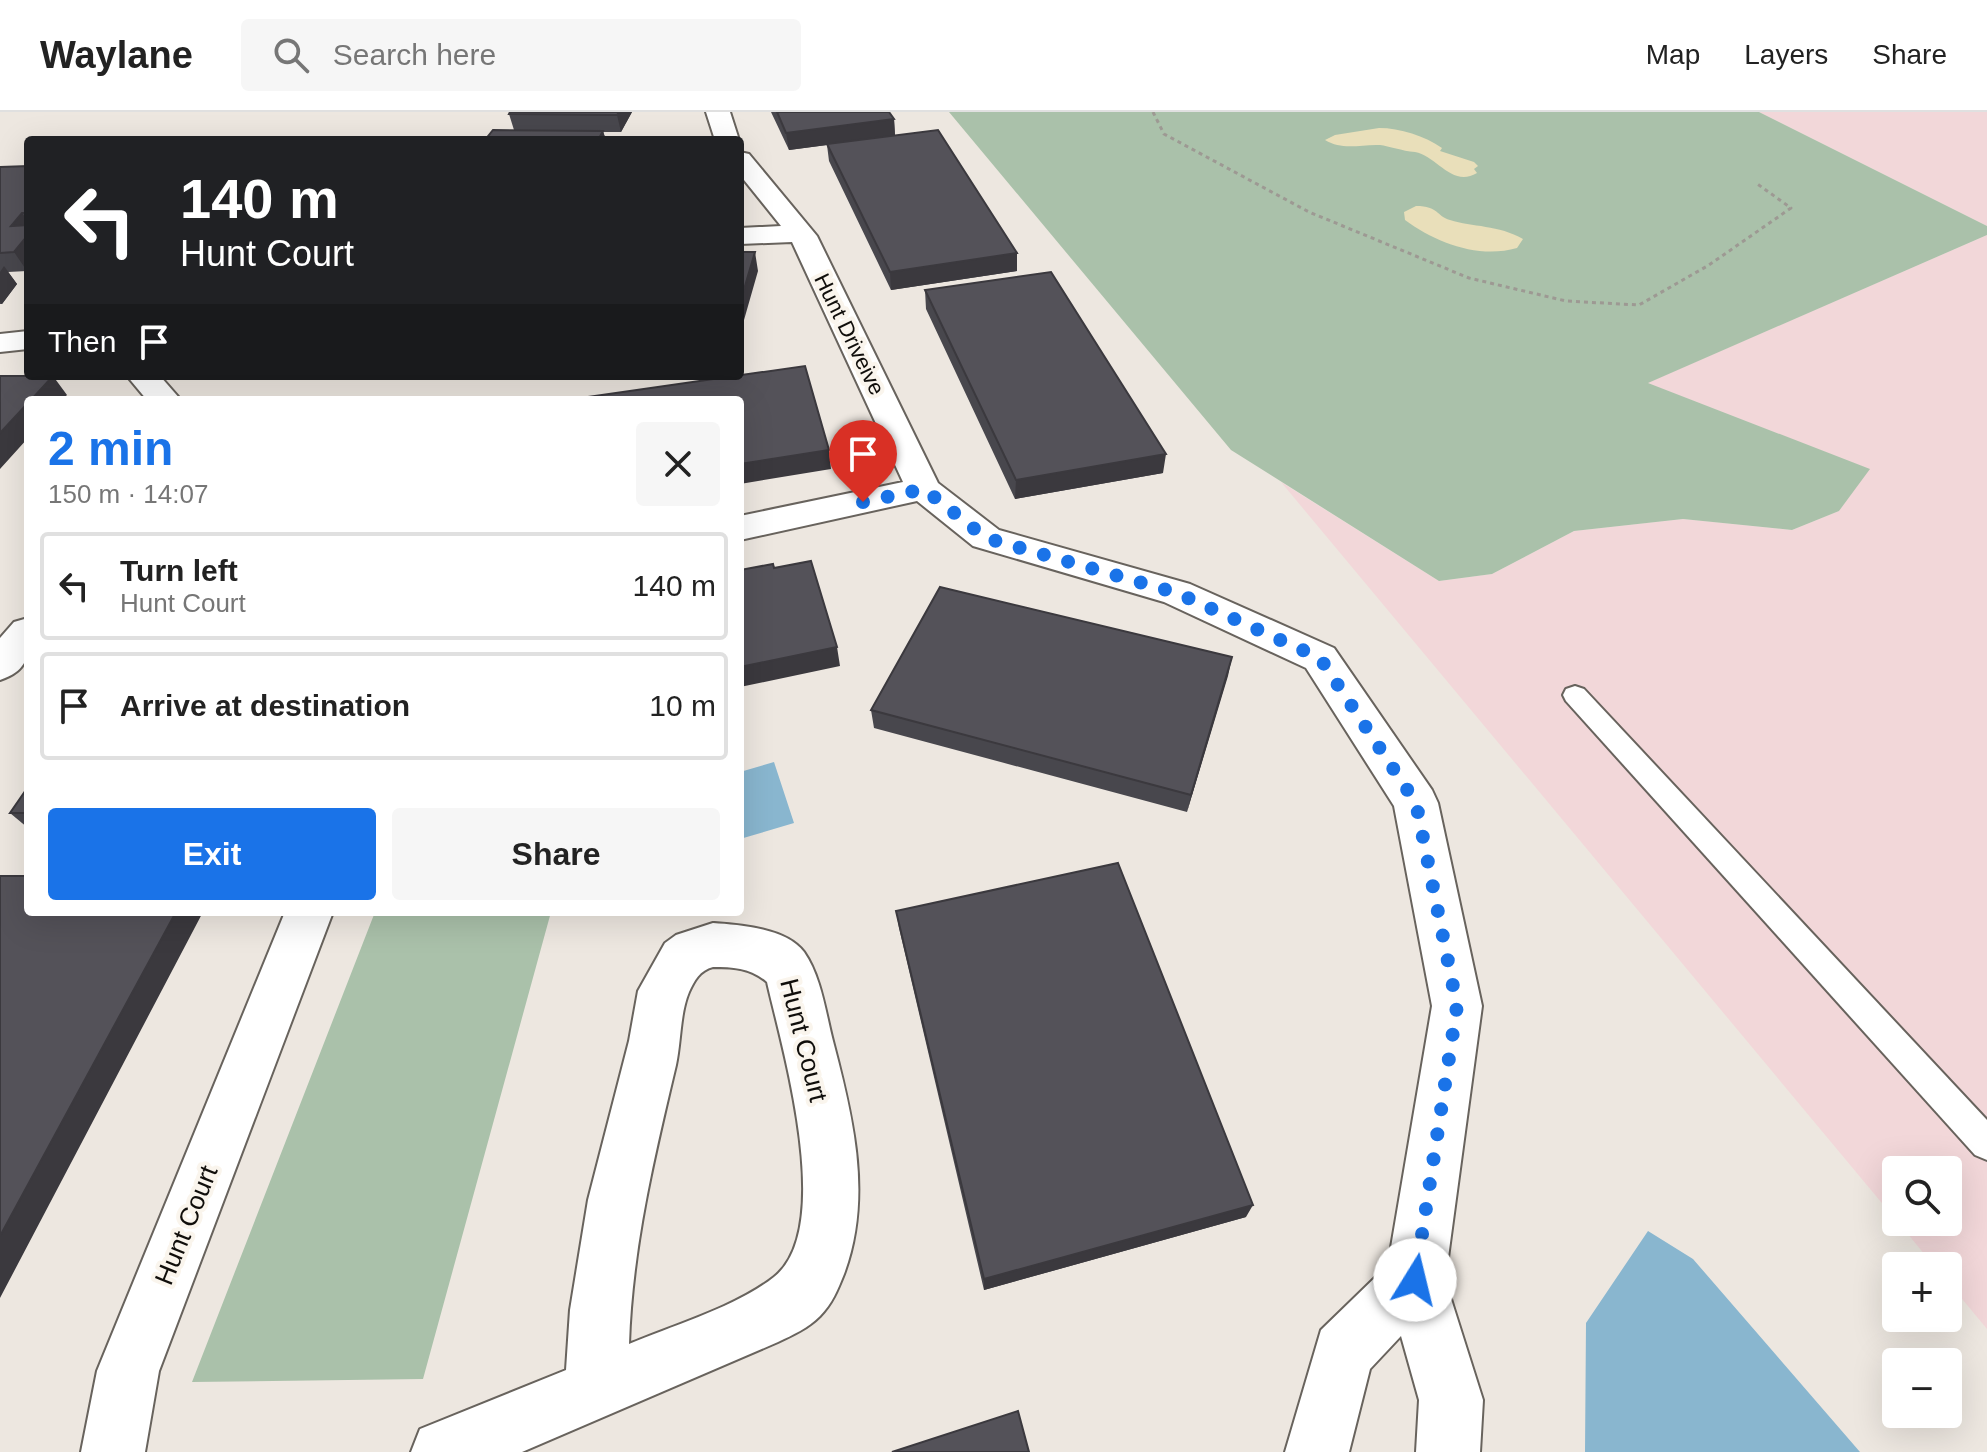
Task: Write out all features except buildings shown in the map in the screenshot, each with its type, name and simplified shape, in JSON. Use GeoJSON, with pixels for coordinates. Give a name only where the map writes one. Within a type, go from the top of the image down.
{"type":"FeatureCollection","features":[{"type":"Feature","properties":{"kind":"street"},"geometry":{"type":"LineString","coordinates":[[718,112],[726,136]]}},
{"type":"Feature","properties":{"kind":"street","name":"Hunt Driveive"},"geometry":{"type":"LineString","coordinates":[[744,164],[800,233],[924,489],[986,538],[1177,593],[1320,658],[1416,803],[1457,1006],[1415,1280],[1451,1400],[1448,1452]]}},
{"type":"Feature","properties":{"kind":"street"},"geometry":{"type":"LineString","coordinates":[[744,236],[800,233]]}},
{"type":"Feature","properties":{"kind":"street"},"geometry":{"type":"LineString","coordinates":[[0,343],[24,340]]}},
{"type":"Feature","properties":{"kind":"street"},"geometry":{"type":"LineString","coordinates":[[147,380],[161,396]]}},
{"type":"Feature","properties":{"kind":"street"},"geometry":{"type":"LineString","coordinates":[[744,527],[924,489]]}},
{"type":"Feature","properties":{"kind":"street"},"geometry":{"type":"LineString","coordinates":[[0,665],[24,637]]}},
{"type":"Feature","properties":{"kind":"street","name":"Hunt Court"},"geometry":{"type":"LineString","coordinates":[[113,1452],[128,1371],[307,916]]}},
{"type":"Feature","properties":{"kind":"street","name":"Hunt Court"},"geometry":{"type":"LineString","coordinates":[[443,1452],[596,1391],[794,1300],[813,1278],[823,1247],[832,1187],[822,1114],[792,980],[786,967],[760,950],[713,945],[693,950],[672,971],[663,991],[655,1041],[616,1200],[600,1310],[596,1391]]}},
{"type":"Feature","properties":{"kind":"street"},"geometry":{"type":"LineString","coordinates":[[1317,1452],[1343,1352],[1415,1280]]}},
{"type":"Feature","properties":{"kind":"lane"},"geometry":{"type":"LineString","coordinates":[[1575,695],[1987,1144]]}},
{"type":"Feature","properties":{"kind":"path"},"geometry":{"type":"LineString","coordinates":[[1153,112],[1164,134],[1309,212],[1469,278],[1566,301],[1639,305],[1709,265],[1791,208],[1756,183]]}},
{"type":"Feature","properties":{"kind":"shaded area"},"geometry":{"type":"Polygon","coordinates":[[[1759,112],[1987,112],[1987,226],[1759,112]]]}},
{"type":"Feature","properties":{"kind":"shaded area"},"geometry":{"type":"Polygon","coordinates":[[[1987,235],[1987,1329],[1962,1299],[1962,1252],[1923,1252],[1909,1236],[1962,1236],[1962,1156],[1882,1156],[1882,1203],[1281,482],[1439,581],[1492,574],[1574,531],[1683,519],[1792,530],[1839,511],[1869,469],[1647,383],[1987,235]]]}},
{"type":"Feature","properties":{"kind":"green space"},"geometry":{"type":"Polygon","coordinates":[[[949,112],[1759,112],[1987,226],[1987,235],[1648,383],[1870,469],[1839,511],[1792,530],[1683,519],[1574,531],[1492,574],[1439,581],[1231,450],[949,112]]]}},
{"type":"Feature","properties":{"kind":"green space"},"geometry":{"type":"Polygon","coordinates":[[[373,916],[550,916],[423,1379],[192,1382],[373,916]]]}},
{"type":"Feature","properties":{"kind":"sand"},"geometry":{"type":"Polygon","coordinates":[[[1379,128],[1404,131],[1428,140],[1442,148],[1440,151],[1474,162],[1478,166],[1474,169],[1477,173],[1460,177],[1415,152],[1380,145],[1339,145],[1325,140],[1335,135],[1379,128]]]}},
{"type":"Feature","properties":{"kind":"sand"},"geometry":{"type":"Polygon","coordinates":[[[1416,206],[1433,209],[1450,220],[1505,231],[1523,239],[1517,248],[1503,251],[1458,247],[1430,236],[1405,220],[1404,212],[1416,206]]]}},
{"type":"Feature","properties":{"kind":"water"},"geometry":{"type":"Polygon","coordinates":[[[774,762],[794,823],[744,838],[744,771],[774,762]]]}},
{"type":"Feature","properties":{"kind":"water"},"geometry":{"type":"Polygon","coordinates":[[[1648,1231],[1693,1259],[1860,1452],[1585,1452],[1586,1323],[1648,1231]]]}},
{"type":"Feature","properties":{"kind":"route"},"geometry":{"type":"LineString","coordinates":[[863,502],[924,489],[986,538],[1177,593],[1320,658],[1416,803],[1457,1006],[1415,1280]]}}]}
